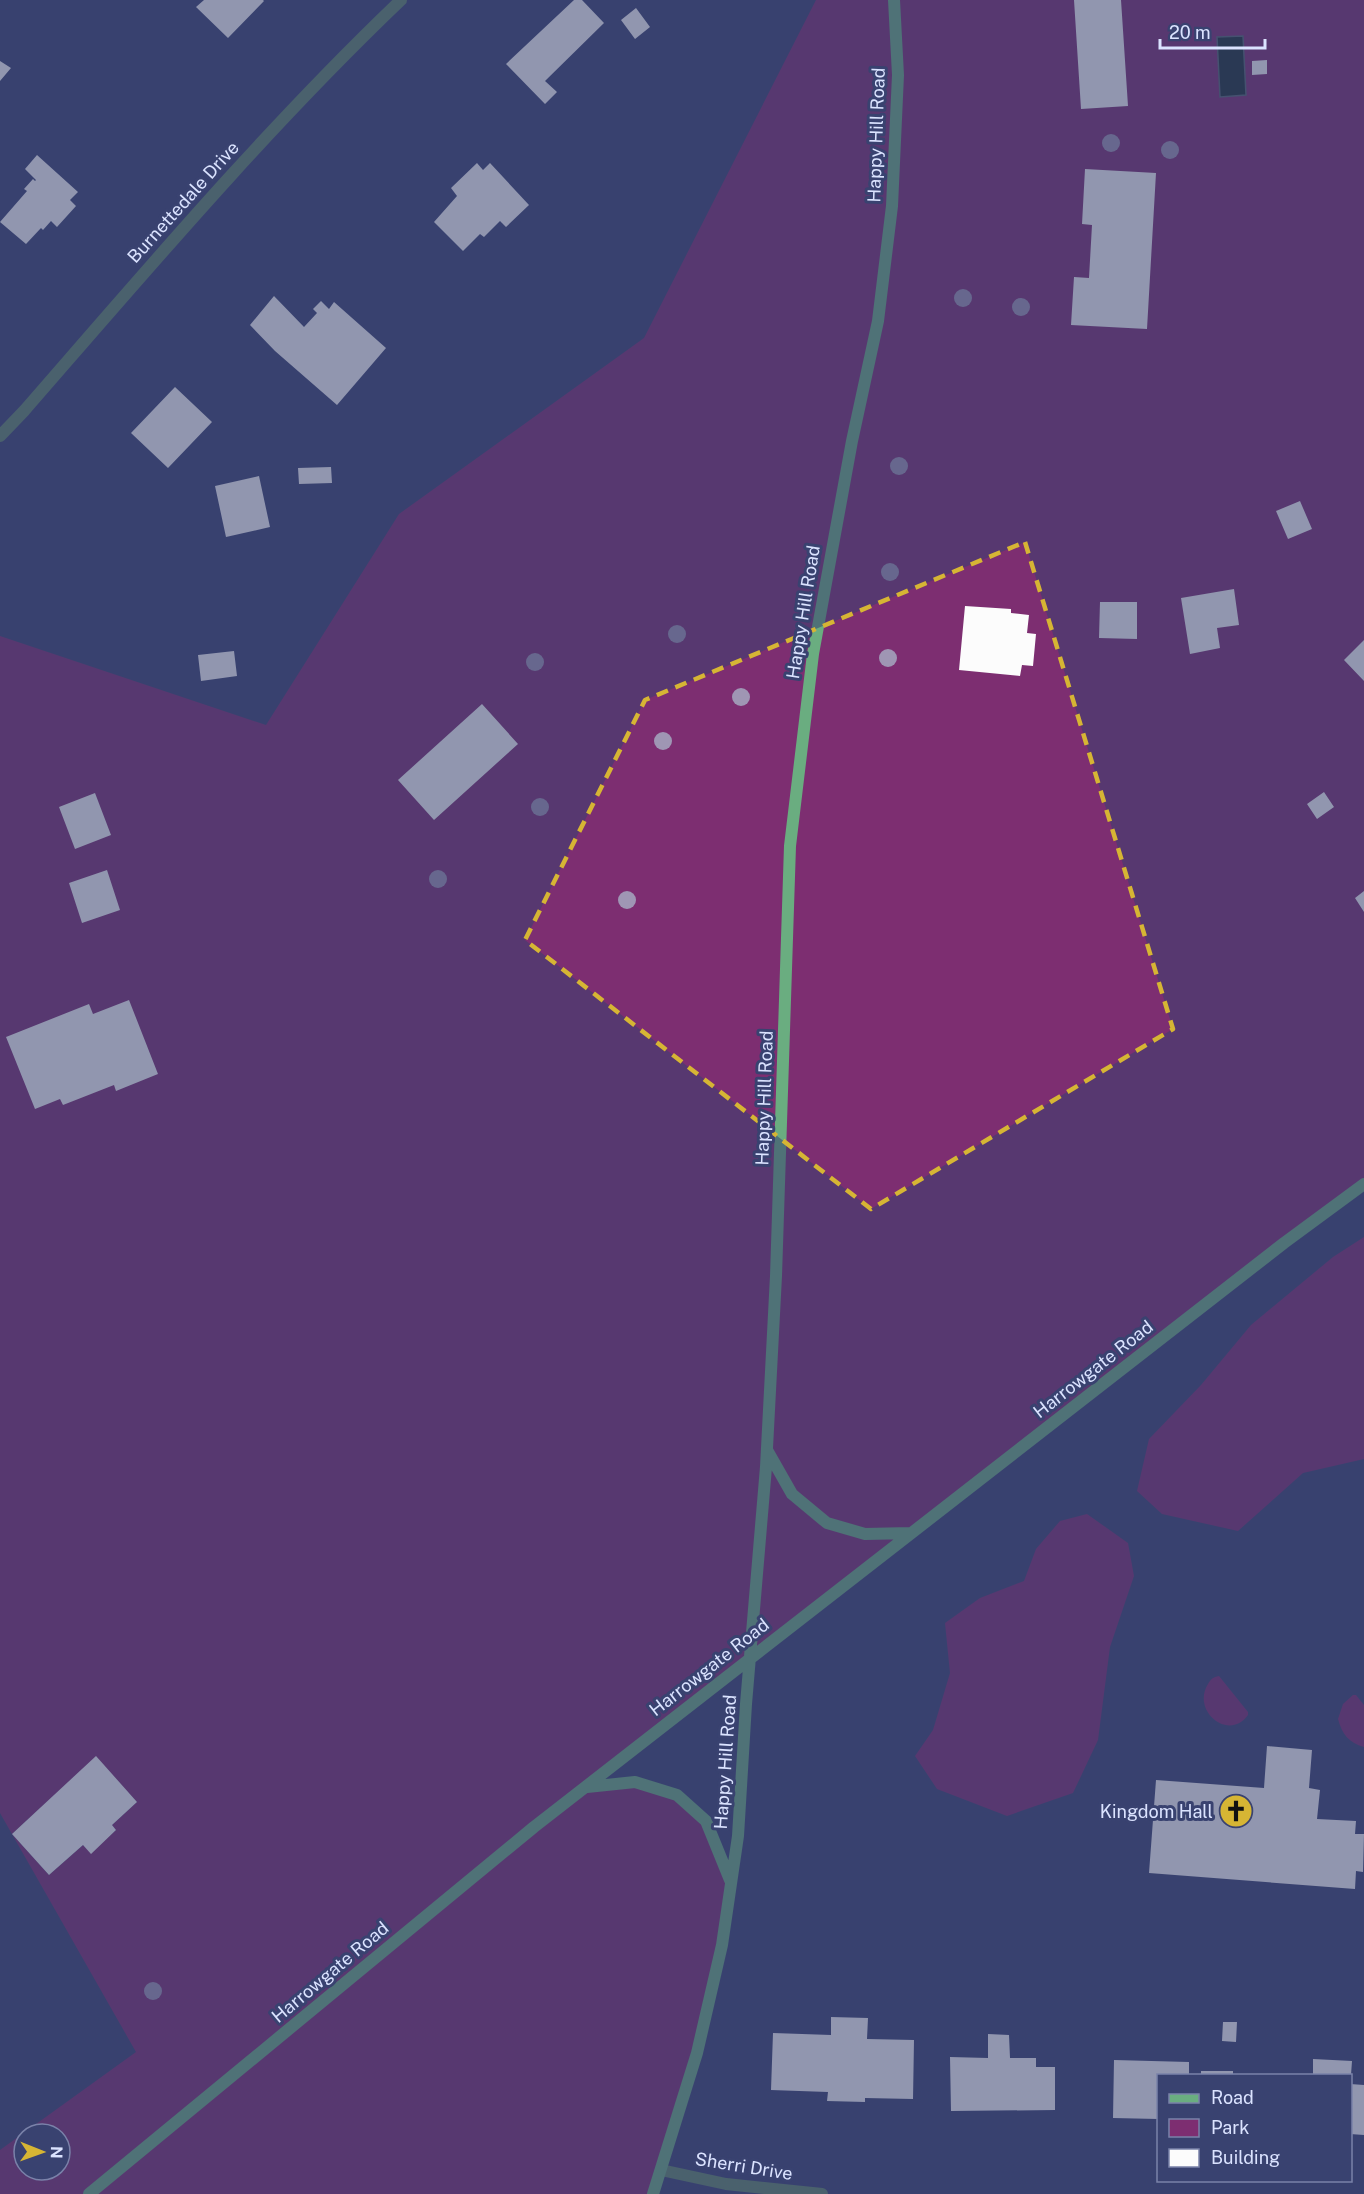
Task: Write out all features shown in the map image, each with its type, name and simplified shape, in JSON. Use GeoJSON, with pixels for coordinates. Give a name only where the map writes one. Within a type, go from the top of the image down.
{"type":"FeatureCollection","features":[{"type":"Feature","properties":{"kind":"street","name":"Burnettedale Drive"},"geometry":{"type":"LineString","coordinates":[[0,436],[176,234],[359,40],[401,0]]}},
{"type":"Feature","properties":{"kind":"street","name":"Happy Hill Road"},"geometry":{"type":"LineString","coordinates":[[653,2194],[697,2053],[722,1946],[738,1836],[767,1449],[776,1276],[790,846],[813,654],[852,441],[878,321],[892,206],[898,75],[894,0]]}},
{"type":"Feature","properties":{"kind":"street","name":"Harrowgate Road"},"geometry":{"type":"LineString","coordinates":[[89,2194],[516,1842],[1284,1243],[1364,1184]]}},
{"type":"Feature","properties":{"kind":"street"},"geometry":{"type":"LineString","coordinates":[[767,1449],[792,1494],[827,1522],[865,1534],[911,1533]]}},
{"type":"Feature","properties":{"kind":"street"},"geometry":{"type":"LineString","coordinates":[[586,1787],[635,1782],[677,1795],[706,1821],[731,1882]]}},
{"type":"Feature","properties":{"kind":"street","name":"Sherri Drive"},"geometry":{"type":"LineString","coordinates":[[661,2170],[726,2184],[822,2194]]}},
{"type":"Feature","properties":{"kind":"highlighted area"},"geometry":{"type":"Polygon","coordinates":[[[1025,542],[1173,1029],[871,1209],[525,940],[645,700],[1025,542]]]}},
{"type":"Feature","properties":{"kind":"green space"},"geometry":{"type":"Polygon","coordinates":[[[816,0],[1364,0],[1364,1184],[587,1786],[635,1782],[677,1795],[706,1821],[731,1882],[722,1945],[653,2194],[0,2194],[0,2150],[12,2141],[12,2182],[72,2182],[72,2122],[39,2122],[136,2052],[0,1813],[0,636],[266,725],[399,514],[644,338],[816,0]],[[96,1757],[12,1834],[49,1875],[83,1845],[91,1853],[116,1830],[112,1825],[137,1802],[96,1757]]]}},
{"type":"Feature","properties":{"kind":"green space"},"geometry":{"type":"Polygon","coordinates":[[[1364,1237],[1364,1459],[1303,1473],[1238,1531],[1162,1514],[1137,1491],[1149,1439],[1201,1385],[1251,1325],[1333,1257],[1364,1237]]]}},
{"type":"Feature","properties":{"kind":"green space"},"geometry":{"type":"Polygon","coordinates":[[[1087,1514],[1128,1543],[1134,1576],[1110,1647],[1098,1740],[1073,1793],[1007,1816],[937,1789],[915,1756],[933,1730],[950,1673],[945,1623],[980,1598],[1024,1581],[1036,1549],[1060,1521],[1087,1514]]]}},
{"type":"Feature","properties":{"kind":"green space"},"geometry":{"type":"Polygon","coordinates":[[[1219,1676],[1248,1712],[1240,1723],[1223,1724],[1214,1720],[1208,1713],[1204,1704],[1204,1694],[1210,1681],[1219,1676]]]}},
{"type":"Feature","properties":{"kind":"green space"},"geometry":{"type":"Polygon","coordinates":[[[1356,1695],[1364,1705],[1364,1747],[1347,1737],[1338,1719],[1343,1704],[1356,1695]]]}},
{"type":"Feature","properties":{"kind":"shaded area"},"geometry":{"type":"Polygon","coordinates":[[[1243,36],[1246,95],[1220,97],[1217,37],[1243,36]]]}},
{"type":"Feature","properties":{"kind":"building"},"geometry":{"type":"Polygon","coordinates":[[[204,0],[264,1],[228,38],[196,7],[204,0]]]}},
{"type":"Feature","properties":{"kind":"building"},"geometry":{"type":"Polygon","coordinates":[[[574,0],[582,0],[604,23],[545,81],[557,92],[545,104],[506,64],[574,0]]]}},
{"type":"Feature","properties":{"kind":"building"},"geometry":{"type":"Polygon","coordinates":[[[1074,0],[1121,0],[1128,106],[1081,109],[1074,0]]]}},
{"type":"Feature","properties":{"kind":"building"},"geometry":{"type":"Polygon","coordinates":[[[636,8],[650,27],[635,39],[621,20],[636,8]]]}},
{"type":"Feature","properties":{"kind":"building"},"geometry":{"type":"Polygon","coordinates":[[[1267,60],[1267,74],[1252,75],[1252,61],[1267,60]]]}},
{"type":"Feature","properties":{"kind":"building"},"geometry":{"type":"Polygon","coordinates":[[[0,61],[11,68],[0,81],[0,61]]]}},
{"type":"Feature","properties":{"kind":"building"},"geometry":{"type":"Polygon","coordinates":[[[37,155],[78,192],[70,200],[76,206],[57,227],[51,221],[26,244],[0,222],[27,191],[24,189],[33,179],[36,180],[25,169],[37,155]]]}},
{"type":"Feature","properties":{"kind":"building"},"geometry":{"type":"Polygon","coordinates":[[[477,163],[483,170],[490,163],[529,205],[506,227],[500,221],[484,237],[480,234],[463,251],[434,222],[457,196],[451,188],[477,163]]]}},
{"type":"Feature","properties":{"kind":"building"},"geometry":{"type":"Polygon","coordinates":[[[1085,169],[1156,173],[1147,329],[1071,325],[1074,277],[1089,278],[1092,225],[1082,224],[1085,169]]]}},
{"type":"Feature","properties":{"kind":"building"},"geometry":{"type":"Polygon","coordinates":[[[274,296],[304,327],[317,313],[313,309],[321,301],[329,309],[334,302],[386,348],[337,405],[275,351],[250,325],[274,296]]]}},
{"type":"Feature","properties":{"kind":"building"},"geometry":{"type":"Polygon","coordinates":[[[175,387],[212,422],[168,468],[131,433],[175,387]]]}},
{"type":"Feature","properties":{"kind":"building"},"geometry":{"type":"Polygon","coordinates":[[[331,467],[332,483],[299,484],[298,468],[331,467]]]}},
{"type":"Feature","properties":{"kind":"building"},"geometry":{"type":"Polygon","coordinates":[[[259,476],[270,527],[226,537],[215,486],[259,476]]]}},
{"type":"Feature","properties":{"kind":"building"},"geometry":{"type":"Polygon","coordinates":[[[1300,501],[1312,529],[1288,539],[1276,511],[1300,501]]]}},
{"type":"Feature","properties":{"kind":"building"},"geometry":{"type":"Polygon","coordinates":[[[1234,589],[1239,625],[1217,628],[1220,648],[1190,654],[1181,598],[1234,589]]]}},
{"type":"Feature","properties":{"kind":"building"},"geometry":{"type":"Polygon","coordinates":[[[1100,602],[1137,602],[1137,639],[1099,638],[1100,602]]]}},
{"type":"Feature","properties":{"kind":"building"},"geometry":{"type":"Polygon","coordinates":[[[965,606],[1011,609],[1011,613],[1029,615],[1027,633],[1036,634],[1033,666],[1022,665],[1020,676],[959,670],[965,606]]]}},
{"type":"Feature","properties":{"kind":"building"},"geometry":{"type":"Polygon","coordinates":[[[1364,640],[1364,681],[1344,660],[1364,640]]]}},
{"type":"Feature","properties":{"kind":"building"},"geometry":{"type":"Polygon","coordinates":[[[234,651],[237,676],[201,681],[198,655],[234,651]]]}},
{"type":"Feature","properties":{"kind":"building"},"geometry":{"type":"Polygon","coordinates":[[[482,704],[518,744],[434,820],[398,780],[482,704]]]}},
{"type":"Feature","properties":{"kind":"building"},"geometry":{"type":"Polygon","coordinates":[[[1324,792],[1334,807],[1317,819],[1307,804],[1324,792]]]}},
{"type":"Feature","properties":{"kind":"building"},"geometry":{"type":"Polygon","coordinates":[[[95,793],[111,835],[75,849],[59,807],[95,793]]]}},
{"type":"Feature","properties":{"kind":"building"},"geometry":{"type":"Polygon","coordinates":[[[107,870],[120,910],[82,923],[69,883],[107,870]]]}},
{"type":"Feature","properties":{"kind":"building"},"geometry":{"type":"Polygon","coordinates":[[[1364,891],[1364,912],[1355,898],[1364,891]]]}},
{"type":"Feature","properties":{"kind":"building"},"geometry":{"type":"Polygon","coordinates":[[[129,1000],[158,1074],[116,1091],[114,1085],[63,1105],[60,1099],[35,1109],[6,1037],[89,1004],[93,1014],[129,1000]]]}},
{"type":"Feature","properties":{"kind":"building","name":"Kingdom Hall"},"geometry":{"type":"Polygon","coordinates":[[[1267,1746],[1312,1750],[1309,1788],[1320,1790],[1317,1819],[1356,1821],[1355,1834],[1364,1834],[1363,1872],[1356,1871],[1355,1889],[1149,1873],[1156,1780],[1264,1788],[1267,1746]]]}},
{"type":"Feature","properties":{"kind":"building"},"geometry":{"type":"Polygon","coordinates":[[[96,1756],[137,1802],[112,1825],[116,1830],[91,1854],[83,1845],[49,1875],[12,1834],[96,1756]]]}},
{"type":"Feature","properties":{"kind":"building"},"geometry":{"type":"Polygon","coordinates":[[[831,2017],[868,2018],[867,2039],[914,2040],[913,2099],[865,2098],[865,2102],[827,2101],[828,2092],[771,2090],[773,2033],[831,2035],[831,2017]]]}},
{"type":"Feature","properties":{"kind":"building"},"geometry":{"type":"Polygon","coordinates":[[[1223,2022],[1237,2022],[1236,2042],[1222,2041],[1223,2022]]]}},
{"type":"Feature","properties":{"kind":"building"},"geometry":{"type":"Polygon","coordinates":[[[988,2034],[1009,2035],[1010,2058],[1036,2058],[1036,2067],[1055,2067],[1055,2110],[951,2111],[950,2057],[988,2058],[988,2034]]]}},
{"type":"Feature","properties":{"kind":"building"},"geometry":{"type":"Polygon","coordinates":[[[1313,2059],[1352,2061],[1351,2074],[1313,2074],[1313,2059]]]}},
{"type":"Feature","properties":{"kind":"building"},"geometry":{"type":"Polygon","coordinates":[[[1114,2060],[1189,2062],[1189,2074],[1157,2074],[1157,2119],[1113,2118],[1114,2060]]]}},
{"type":"Feature","properties":{"kind":"building"},"geometry":{"type":"Polygon","coordinates":[[[1201,2071],[1233,2071],[1233,2074],[1201,2074],[1201,2071]]]}},
{"type":"Feature","properties":{"kind":"building"},"geometry":{"type":"Polygon","coordinates":[[[1352,2084],[1364,2085],[1364,2135],[1352,2134],[1352,2084]]]}},
{"type":"Feature","properties":{"kind":"place","name":"Kingdom Hall"},"geometry":{"type":"Point","coordinates":[1236,1811]}}]}
